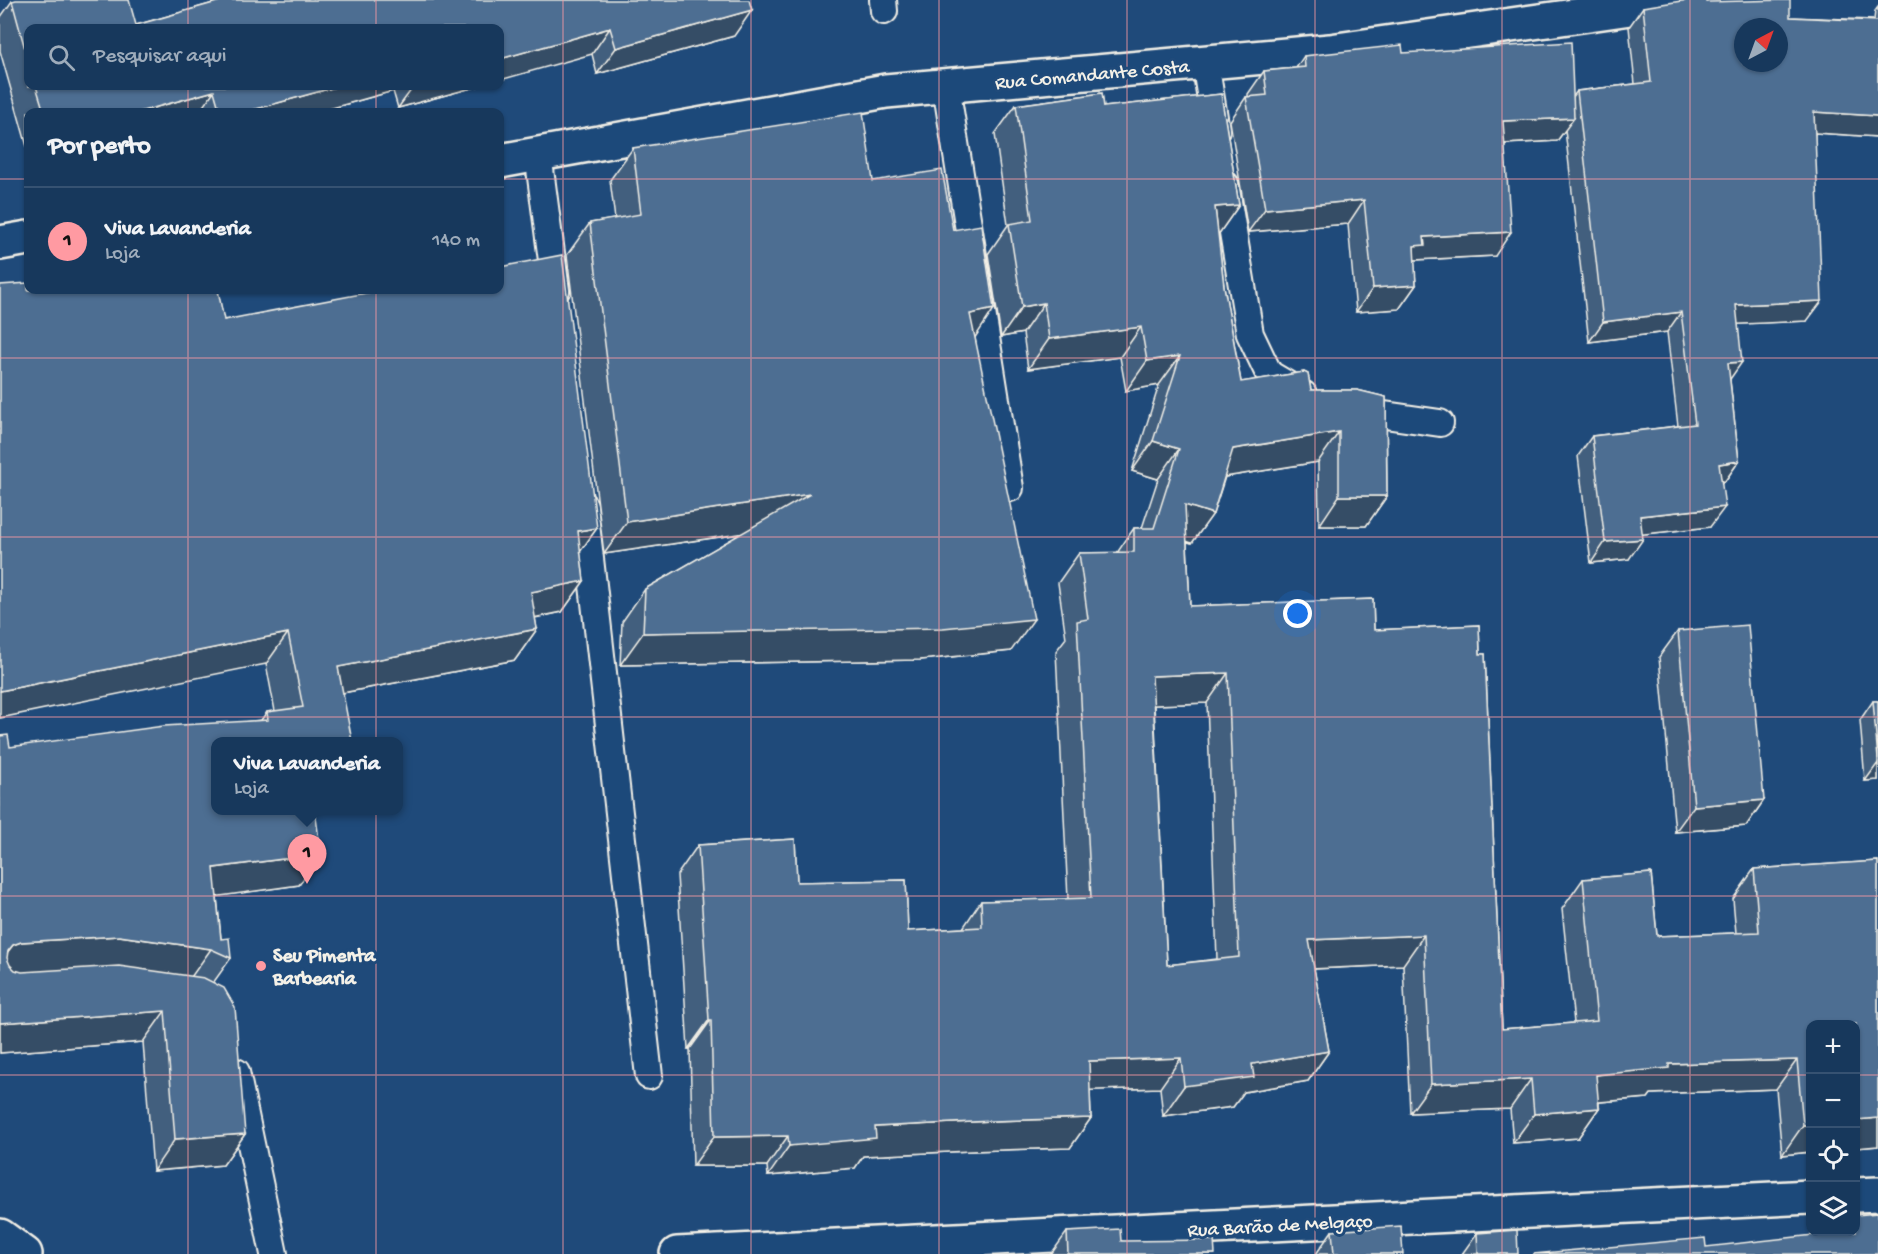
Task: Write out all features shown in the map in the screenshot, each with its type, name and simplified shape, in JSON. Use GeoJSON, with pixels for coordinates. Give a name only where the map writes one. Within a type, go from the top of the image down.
{"type":"FeatureCollection","features":[{"type":"Feature","properties":{"kind":"street","name":"Rua Comandante Costa"},"geometry":{"type":"LineString","coordinates":[[504,160],[886,92],[1330,51],[1686,0]]}},
{"type":"Feature","properties":{"kind":"street"},"geometry":{"type":"LineString","coordinates":[[0,243],[24,239]]}},
{"type":"Feature","properties":{"kind":"street"},"geometry":{"type":"LineString","coordinates":[[1860,1195],[1878,1194]]}},
{"type":"Feature","properties":{"kind":"street","name":"Rua Barão de Melgaço"},"geometry":{"type":"LineString","coordinates":[[677,1254],[1806,1197]]}},
{"type":"Feature","properties":{"kind":"street"},"geometry":{"type":"LineString","coordinates":[[0,1236],[25,1254]]}},
{"type":"Feature","properties":{"kind":"lane"},"geometry":{"type":"LineString","coordinates":[[1205,62],[1250,334],[1269,374],[1298,393],[1364,412],[1440,423]]}},
{"type":"Feature","properties":{"kind":"lane"},"geometry":{"type":"LineString","coordinates":[[946,86],[1010,488]]}},
{"type":"Feature","properties":{"kind":"lane"},"geometry":{"type":"LineString","coordinates":[[538,154],[559,317]]}},
{"type":"Feature","properties":{"kind":"lane"},"geometry":{"type":"LineString","coordinates":[[580,480],[649,1076]]}},
{"type":"Feature","properties":{"kind":"lane"},"geometry":{"type":"LineString","coordinates":[[230,1047],[274,1254]]}},
{"type":"Feature","properties":{"kind":"building"},"geometry":{"type":"Polygon","coordinates":[[[129,0],[136,24],[24,24],[24,45],[12,1],[129,0]]]}},
{"type":"Feature","properties":{"kind":"building"},"geometry":{"type":"Polygon","coordinates":[[[224,0],[749,0],[752,10],[616,48],[610,28],[504,58],[504,24],[140,24],[224,0]]]}},
{"type":"Feature","properties":{"kind":"building"},"geometry":{"type":"Polygon","coordinates":[[[1688,0],[1706,0],[1706,2],[1790,0],[1790,17],[1878,21],[1878,116],[1814,112],[1822,301],[1736,305],[1742,362],[1728,363],[1739,461],[1719,464],[1725,507],[1640,516],[1643,539],[1605,542],[1592,436],[1695,424],[1681,312],[1603,322],[1577,91],[1651,82],[1643,7],[1688,0]]]}},
{"type":"Feature","properties":{"kind":"building"},"geometry":{"type":"Polygon","coordinates":[[[1571,42],[1574,118],[1503,121],[1511,232],[1424,237],[1425,245],[1414,246],[1416,285],[1373,288],[1364,200],[1265,209],[1246,97],[1267,95],[1264,71],[1305,67],[1304,56],[1402,45],[1403,53],[1571,42]]]}},
{"type":"Feature","properties":{"kind":"building"},"geometry":{"type":"Polygon","coordinates":[[[37,90],[325,90],[259,108],[219,108],[214,91],[153,108],[43,108],[37,90]]]}},
{"type":"Feature","properties":{"kind":"building"},"geometry":{"type":"Polygon","coordinates":[[[1102,93],[1104,107],[1221,94],[1239,205],[1215,207],[1224,286],[1241,382],[1304,372],[1308,374],[1311,390],[1357,390],[1386,397],[1387,496],[1339,496],[1339,432],[1233,449],[1213,514],[1185,505],[1190,606],[1373,599],[1374,630],[1479,625],[1480,654],[1485,654],[1502,1029],[1597,1021],[1583,879],[1651,873],[1657,936],[1759,932],[1754,869],[1878,861],[1878,1118],[1860,1120],[1860,1020],[1806,1020],[1806,1125],[1803,1125],[1797,1060],[1669,1064],[1669,1068],[1596,1075],[1599,1108],[1534,1114],[1531,1079],[1431,1084],[1424,935],[1309,940],[1329,1051],[1252,1064],[1254,1077],[1184,1086],[1181,1058],[1089,1061],[1091,1118],[875,1127],[876,1138],[789,1146],[788,1136],[714,1137],[711,1020],[709,1020],[698,845],[795,839],[797,882],[906,880],[908,931],[982,927],[981,901],[1091,898],[1077,621],[1088,619],[1079,553],[1134,552],[1134,528],[1154,528],[1179,449],[1153,441],[1180,356],[1147,361],[1141,327],[1049,339],[1044,303],[1022,307],[1009,224],[1032,220],[1016,105],[1102,93]],[[1228,673],[1152,676],[1167,965],[1239,957],[1228,673]]]}},
{"type":"Feature","properties":{"kind":"building"},"geometry":{"type":"Polygon","coordinates":[[[863,112],[873,181],[942,170],[953,230],[981,225],[994,309],[970,314],[1034,619],[943,628],[643,633],[645,589],[810,494],[627,522],[590,223],[641,214],[633,148],[863,112]]]}},
{"type":"Feature","properties":{"kind":"building"},"geometry":{"type":"Polygon","coordinates":[[[562,255],[597,528],[578,531],[584,581],[531,592],[537,629],[338,667],[351,737],[211,737],[211,815],[316,815],[321,854],[214,868],[221,939],[229,938],[231,958],[211,949],[119,936],[21,942],[13,945],[8,951],[7,958],[10,965],[22,972],[119,966],[204,978],[224,988],[235,1007],[245,1134],[175,1139],[165,1011],[0,1023],[0,736],[8,735],[10,747],[164,726],[268,720],[267,712],[303,707],[288,633],[0,691],[0,285],[24,283],[24,294],[219,294],[224,320],[361,294],[504,294],[504,266],[562,255]]]}},
{"type":"Feature","properties":{"kind":"building"},"geometry":{"type":"Polygon","coordinates":[[[1748,625],[1764,800],[1694,806],[1678,631],[1748,625]]]}},
{"type":"Feature","properties":{"kind":"building"},"geometry":{"type":"Polygon","coordinates":[[[1873,701],[1878,701],[1878,759],[1873,701]]]}},
{"type":"Feature","properties":{"kind":"building"},"geometry":{"type":"Polygon","coordinates":[[[1878,1213],[1878,1254],[1533,1254],[1705,1238],[1706,1247],[1806,1236],[1860,1236],[1860,1215],[1878,1213]]]}},
{"type":"Feature","properties":{"kind":"building"},"geometry":{"type":"Polygon","coordinates":[[[1401,1226],[1403,1254],[1334,1254],[1332,1231],[1401,1226]]]}},
{"type":"Feature","properties":{"kind":"building"},"geometry":{"type":"Polygon","coordinates":[[[1120,1229],[1121,1241],[1214,1240],[1215,1254],[1068,1254],[1067,1232],[1120,1229]]]}},
{"type":"Feature","properties":{"kind":"building"},"geometry":{"type":"Polygon","coordinates":[[[1517,1230],[1518,1254],[1478,1254],[1477,1233],[1517,1230]]]}},
{"type":"Feature","properties":{"kind":"place","name":"Viva Lavanderia"},"geometry":{"type":"Point","coordinates":[307,884]}},
{"type":"Feature","properties":{"kind":"place","name":"Seu Pimenta Barbearia"},"geometry":{"type":"Point","coordinates":[261,966]}}]}
